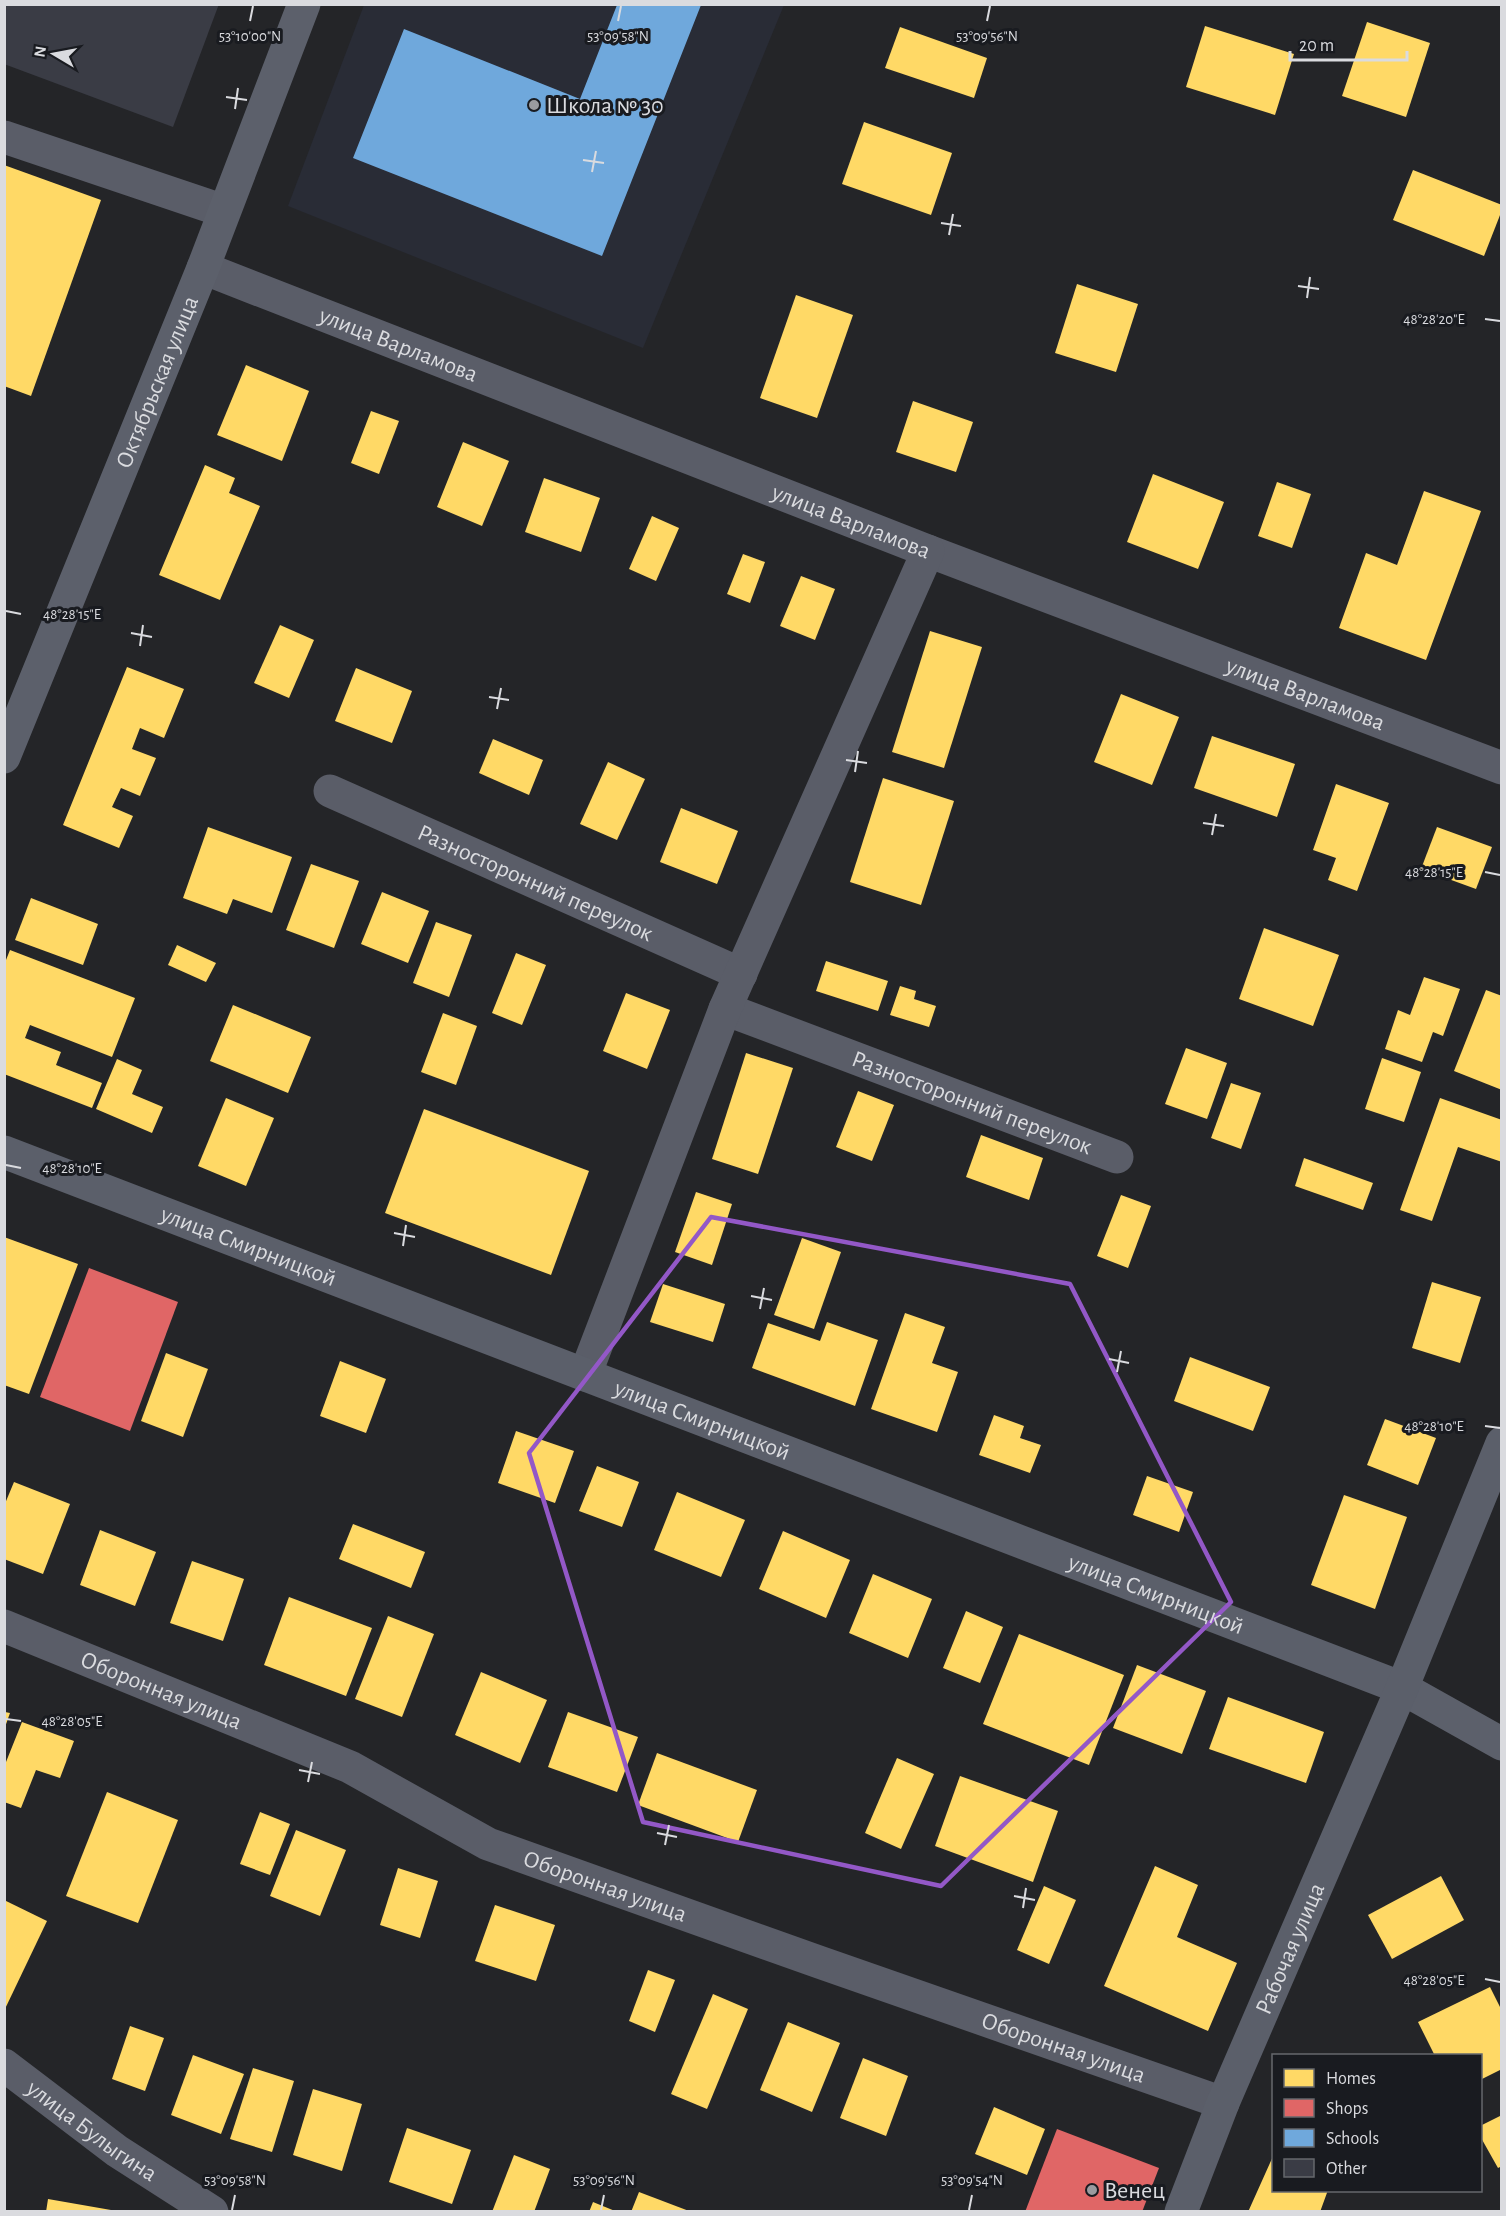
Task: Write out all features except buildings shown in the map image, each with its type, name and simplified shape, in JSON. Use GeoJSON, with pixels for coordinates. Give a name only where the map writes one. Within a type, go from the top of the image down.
{"type":"FeatureCollection","features":[{"type":"Feature","properties":{"kind":"main road","name":"Октябрьская улица"},"geometry":{"type":"LineString","coordinates":[[4,758],[203,268],[303,4]]}},
{"type":"Feature","properties":{"kind":"main road","name":"улица Смирницкой"},"geometry":{"type":"LineString","coordinates":[[4,1152],[1402,1688]]}},
{"type":"Feature","properties":{"kind":"main road","name":"Рабочая улица"},"geometry":{"type":"LineString","coordinates":[[1181,2211],[1223,2103],[1402,1688],[1502,1443]]}},
{"type":"Feature","properties":{"kind":"main road"},"geometry":{"type":"LineString","coordinates":[[1402,1688],[1502,1744]]}},
{"type":"Feature","properties":{"kind":"street"},"geometry":{"type":"LineString","coordinates":[[4,137],[224,211]]}},
{"type":"Feature","properties":{"kind":"street","name":"улица Варламова"},"geometry":{"type":"LineString","coordinates":[[203,268],[928,551],[1502,768]]}},
{"type":"Feature","properties":{"kind":"street"},"geometry":{"type":"LineString","coordinates":[[585,1375],[725,1009],[928,551]]}},
{"type":"Feature","properties":{"kind":"street","name":"Разносторонний переулок"},"geometry":{"type":"LineString","coordinates":[[330,791],[741,974]]}},
{"type":"Feature","properties":{"kind":"street","name":"Разносторонний переулок"},"geometry":{"type":"LineString","coordinates":[[725,1009],[1117,1157]]}},
{"type":"Feature","properties":{"kind":"street","name":"Оборонная улица"},"geometry":{"type":"LineString","coordinates":[[4,1626],[351,1767],[488,1844],[1223,2103]]}},
{"type":"Feature","properties":{"kind":"street","name":"улица Булыгина"},"geometry":{"type":"LineString","coordinates":[[4,2065],[117,2151],[212,2211]]}},
{"type":"Feature","properties":{"kind":"highlighted area"},"geometry":{"type":"Polygon","coordinates":[[[711,1217],[1070,1284],[1231,1602],[941,1886],[643,1822],[529,1453],[711,1217]]]}},
{"type":"Feature","properties":{"kind":"shaded area","name":"Школа № 30"},"geometry":{"type":"Polygon","coordinates":[[[364,5],[784,5],[643,348],[288,206],[364,5]]]}},
{"type":"Feature","properties":{"kind":"place","name":"Школа № 30"},"geometry":{"type":"Point","coordinates":[534,105]}},
{"type":"Feature","properties":{"kind":"place","name":"Венец"},"geometry":{"type":"Point","coordinates":[1092,2190]}}]}
